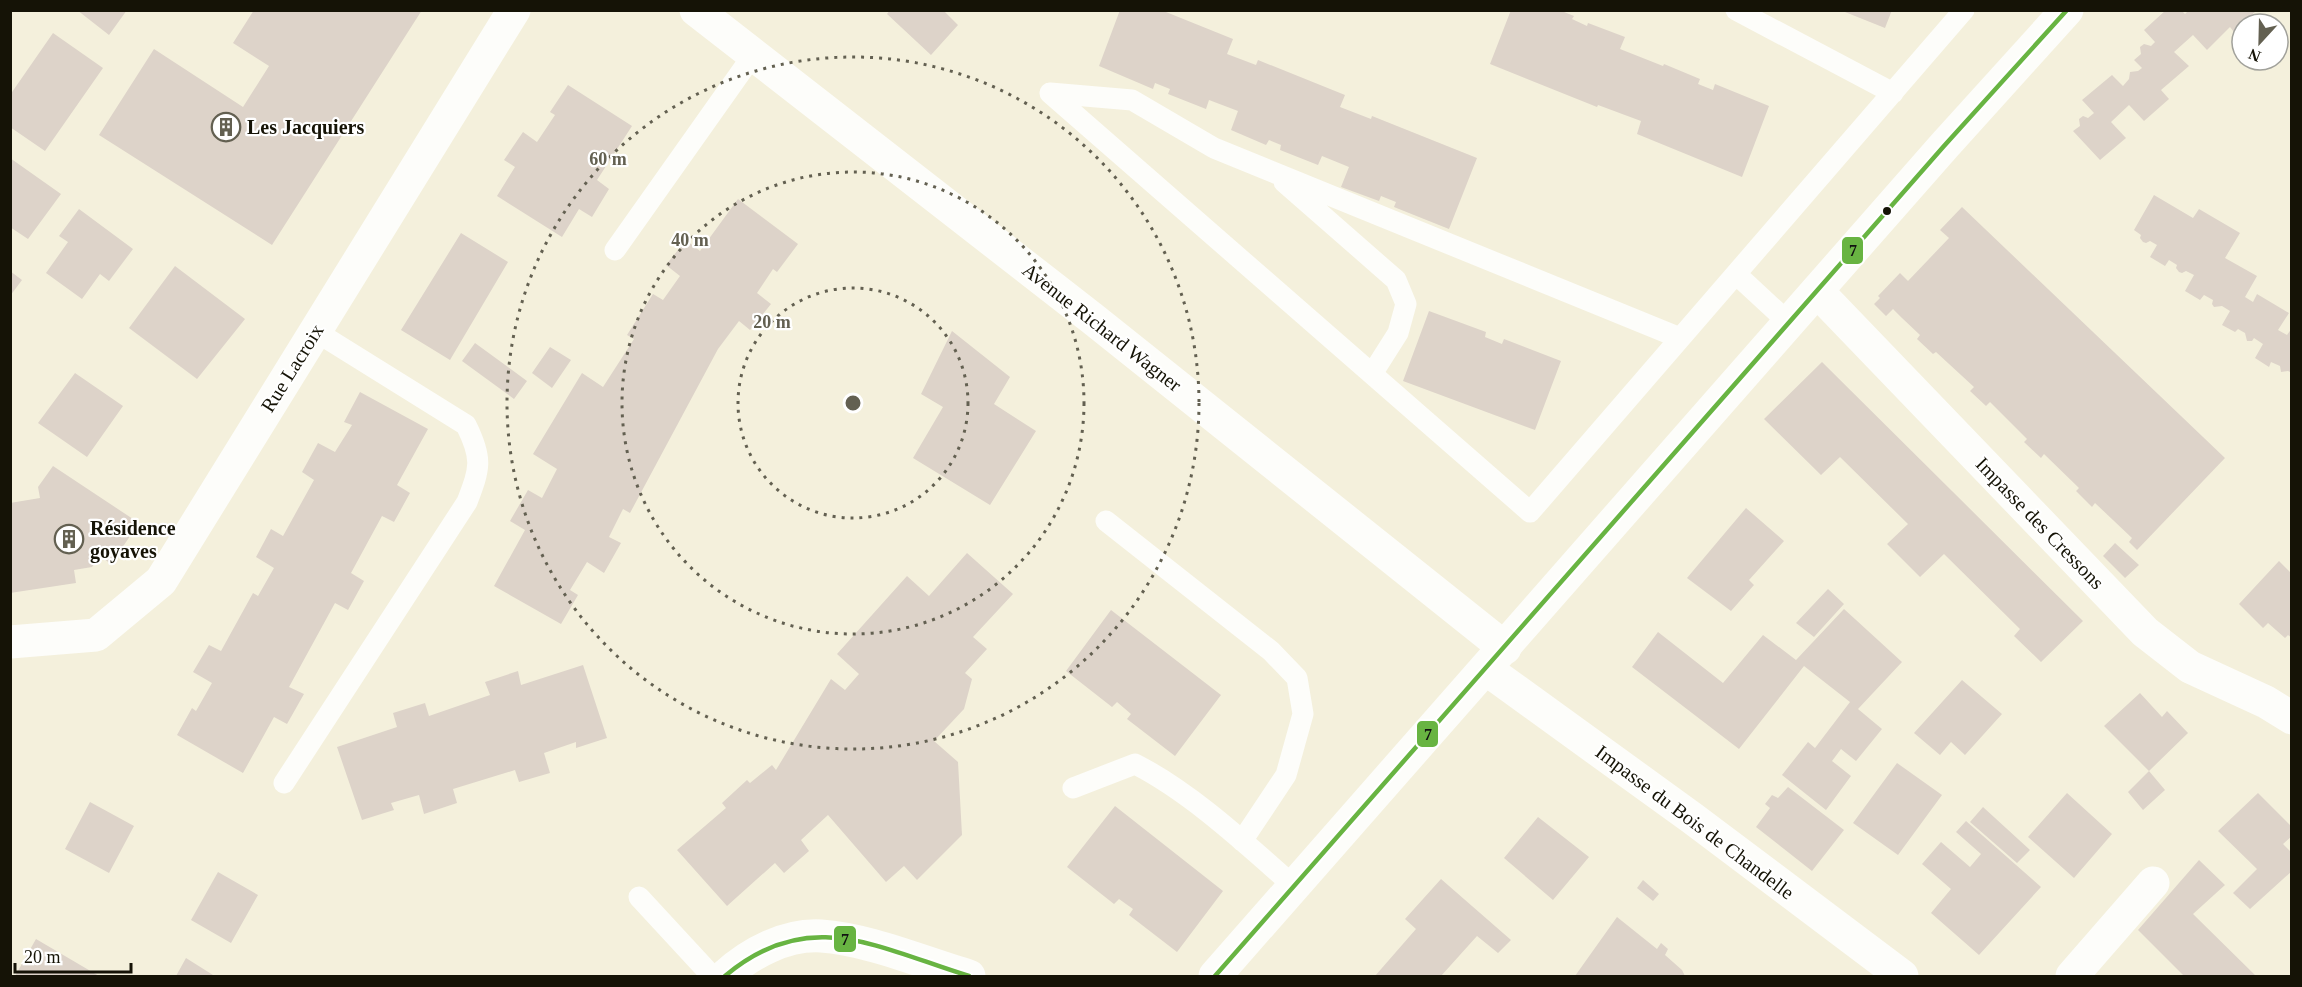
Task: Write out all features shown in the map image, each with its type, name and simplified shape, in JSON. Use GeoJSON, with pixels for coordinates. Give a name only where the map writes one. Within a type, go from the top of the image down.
{"type":"FeatureCollection","features":[{"type":"Feature","properties":{"kind":"street","name":"Rue Lacroix"},"geometry":{"type":"LineString","coordinates":[[10,642],[96,635],[161,581],[514,10]]}},
{"type":"Feature","properties":{"kind":"street","name":"Avenue Richard Wagner"},"geometry":{"type":"LineString","coordinates":[[696,10],[1093,319],[1495,658]]}},
{"type":"Feature","properties":{"kind":"street"},"geometry":{"type":"LineString","coordinates":[[1225,973],[1295,887],[1495,658],[2067,10]]}},
{"type":"Feature","properties":{"kind":"street","name":"Impasse des Cressons"},"geometry":{"type":"LineString","coordinates":[[1817,291],[2145,632],[2190,667],[2266,702],[2292,718]]}},
{"type":"Feature","properties":{"kind":"street","name":"Impasse du Bois de Chandelle"},"geometry":{"type":"LineString","coordinates":[[1495,658],[1692,818],[1902,976]]}},
{"type":"Feature","properties":{"kind":"street"},"geometry":{"type":"LineString","coordinates":[[2072,976],[2154,883]]}},
{"type":"Feature","properties":{"kind":"street"},"geometry":{"type":"LineString","coordinates":[[725,976],[741,962],[780,942],[820,936],[862,943],[969,976]]}},
{"type":"Feature","properties":{"kind":"lane"},"geometry":{"type":"LineString","coordinates":[[1736,10],[1893,93]]}},
{"type":"Feature","properties":{"kind":"lane"},"geometry":{"type":"LineString","coordinates":[[1680,338],[1214,148],[1132,100],[1050,93],[1530,512],[1964,10]]}},
{"type":"Feature","properties":{"kind":"lane"},"geometry":{"type":"LineString","coordinates":[[615,250],[753,55]]}},
{"type":"Feature","properties":{"kind":"lane"},"geometry":{"type":"LineString","coordinates":[[1270,171],[1396,280],[1406,304],[1398,333],[1372,374]]}},
{"type":"Feature","properties":{"kind":"lane"},"geometry":{"type":"LineString","coordinates":[[1736,274],[1789,323]]}},
{"type":"Feature","properties":{"kind":"lane"},"geometry":{"type":"LineString","coordinates":[[284,783],[467,502],[478,474],[477,446],[466,425],[315,331]]}},
{"type":"Feature","properties":{"kind":"lane"},"geometry":{"type":"LineString","coordinates":[[1106,522],[1271,651],[1297,678],[1303,714],[1286,775],[1242,841]]}},
{"type":"Feature","properties":{"kind":"lane"},"geometry":{"type":"LineString","coordinates":[[1073,788],[1135,764],[1157,776],[1242,841],[1295,887]]}},
{"type":"Feature","properties":{"kind":"lane"},"geometry":{"type":"LineString","coordinates":[[639,897],[712,976]]}},
{"type":"Feature","properties":{"kind":"building"},"geometry":{"type":"Polygon","coordinates":[[[77,10],[127,10],[109,35],[77,10]]]}},
{"type":"Feature","properties":{"kind":"building","name":"Les Jacquiers"},"geometry":{"type":"Polygon","coordinates":[[[254,10],[422,10],[272,245],[99,135],[154,49],[243,107],[269,66],[233,43],[254,10]]]}},
{"type":"Feature","properties":{"kind":"building"},"geometry":{"type":"Polygon","coordinates":[[[890,10],[943,10],[958,25],[931,55],[887,14],[890,10]]]}},
{"type":"Feature","properties":{"kind":"building"},"geometry":{"type":"Polygon","coordinates":[[[1120,10],[1161,10],[1233,39],[1227,54],[1256,65],[1258,60],[1345,95],[1340,107],[1371,119],[1372,116],[1477,158],[1449,229],[1394,207],[1396,202],[1381,196],[1379,201],[1341,187],[1349,167],[1322,156],[1318,165],[1280,150],[1281,145],[1269,140],[1266,145],[1231,130],[1238,111],[1209,100],[1206,109],[1168,94],[1170,89],[1155,83],[1153,89],[1099,66],[1120,10]]]}},
{"type":"Feature","properties":{"kind":"building"},"geometry":{"type":"Polygon","coordinates":[[[1511,10],[1559,10],[1574,16],[1572,19],[1587,26],[1588,23],[1625,37],[1620,49],[1700,79],[1698,84],[1713,90],[1715,84],[1769,106],[1742,177],[1637,134],[1641,121],[1598,105],[1597,107],[1490,64],[1511,10]]]}},
{"type":"Feature","properties":{"kind":"building"},"geometry":{"type":"Polygon","coordinates":[[[1840,10],[1892,10],[1885,28],[1840,10]]]}},
{"type":"Feature","properties":{"kind":"building"},"geometry":{"type":"Polygon","coordinates":[[[2166,10],[2181,10],[2185,14],[2189,10],[2257,10],[2255,12],[2230,12],[2230,27],[2207,50],[2193,35],[2174,52],[2189,66],[2161,90],[2169,99],[2144,121],[2129,105],[2111,122],[2126,138],[2100,160],[2073,131],[2080,126],[2079,119],[2083,116],[2088,118],[2094,113],[2082,100],[2112,75],[2123,86],[2129,79],[2130,72],[2142,68],[2134,60],[2141,54],[2140,47],[2144,44],[2151,46],[2155,42],[2144,30],[2166,10]]]}},
{"type":"Feature","properties":{"kind":"building"},"geometry":{"type":"Polygon","coordinates":[[[53,33],[103,68],[45,151],[10,127],[10,95],[53,33]]]}},
{"type":"Feature","properties":{"kind":"building"},"geometry":{"type":"Polygon","coordinates":[[[568,85],[632,126],[597,180],[609,189],[592,217],[579,209],[562,237],[497,196],[515,167],[504,160],[523,132],[537,142],[555,115],[550,112],[568,85]]]}},
{"type":"Feature","properties":{"kind":"building"},"geometry":{"type":"Polygon","coordinates":[[[10,158],[61,194],[28,239],[10,227],[10,158]]]}},
{"type":"Feature","properties":{"kind":"building"},"geometry":{"type":"Polygon","coordinates":[[[2154,195],[2193,218],[2199,209],[2240,233],[2225,258],[2257,276],[2245,297],[2253,302],[2257,294],[2289,313],[2278,330],[2287,335],[2292,328],[2292,373],[2281,372],[2280,366],[2271,362],[2269,367],[2255,358],[2263,344],[2254,338],[2252,341],[2247,341],[2245,333],[2238,329],[2235,332],[2222,325],[2230,311],[2222,306],[2214,307],[2213,300],[2204,295],[2200,300],[2185,291],[2194,275],[2186,271],[2179,272],[2177,265],[2169,260],[2165,266],[2150,257],[2157,245],[2150,241],[2143,242],[2141,235],[2134,230],[2154,195]]]}},
{"type":"Feature","properties":{"kind":"building"},"geometry":{"type":"Polygon","coordinates":[[[738,199],[798,244],[777,272],[773,269],[757,293],[771,304],[750,330],[739,321],[718,349],[630,513],[623,509],[609,537],[621,543],[604,573],[587,562],[570,590],[578,595],[561,624],[494,586],[525,530],[510,521],[528,490],[542,498],[557,469],[533,454],[582,373],[603,387],[634,339],[627,335],[653,294],[663,300],[680,276],[666,265],[686,240],[700,251],[738,199]]]}},
{"type":"Feature","properties":{"kind":"building"},"geometry":{"type":"Polygon","coordinates":[[[1962,207],[2225,458],[2137,550],[2129,542],[2132,538],[2095,503],[2092,507],[2076,491],[2079,488],[2044,454],[2041,458],[2024,442],[2027,439],[1990,402],[1986,406],[1970,391],[1974,387],[1936,352],[1933,354],[1917,339],[1920,335],[1893,309],[1886,316],[1874,304],[1880,298],[1878,296],[1900,273],[1908,281],[1949,238],[1940,230],[1962,207]]]}},
{"type":"Feature","properties":{"kind":"building"},"geometry":{"type":"Polygon","coordinates":[[[79,209],[133,249],[109,281],[100,274],[82,299],[46,273],[68,242],[59,236],[79,209]]]}},
{"type":"Feature","properties":{"kind":"building"},"geometry":{"type":"Polygon","coordinates":[[[461,233],[508,262],[450,360],[401,330],[461,233]]]}},
{"type":"Feature","properties":{"kind":"building"},"geometry":{"type":"Polygon","coordinates":[[[175,266],[245,319],[197,379],[129,328],[175,266]]]}},
{"type":"Feature","properties":{"kind":"building"},"geometry":{"type":"Polygon","coordinates":[[[10,271],[22,280],[10,296],[10,271]]]}},
{"type":"Feature","properties":{"kind":"building"},"geometry":{"type":"Polygon","coordinates":[[[1429,311],[1486,332],[1485,337],[1502,344],[1504,339],[1561,361],[1535,430],[1403,381],[1429,311]]]}},
{"type":"Feature","properties":{"kind":"building"},"geometry":{"type":"Polygon","coordinates":[[[952,331],[1010,377],[994,404],[1036,431],[990,505],[913,458],[943,407],[921,394],[952,331]]]}},
{"type":"Feature","properties":{"kind":"building"},"geometry":{"type":"Polygon","coordinates":[[[475,343],[527,381],[514,399],[462,361],[475,343]]]}},
{"type":"Feature","properties":{"kind":"building"},"geometry":{"type":"Polygon","coordinates":[[[550,347],[571,360],[552,388],[532,373],[550,347]]]}},
{"type":"Feature","properties":{"kind":"building"},"geometry":{"type":"Polygon","coordinates":[[[1822,362],[2083,621],[2041,662],[2014,636],[2020,629],[1944,554],[1920,577],[1887,544],[1908,524],[1840,457],[1821,475],[1764,419],[1822,362]]]}},
{"type":"Feature","properties":{"kind":"building"},"geometry":{"type":"Polygon","coordinates":[[[75,373],[123,406],[87,457],[38,423],[75,373]]]}},
{"type":"Feature","properties":{"kind":"building"},"geometry":{"type":"Polygon","coordinates":[[[360,392],[428,429],[397,485],[410,493],[394,522],[382,516],[351,573],[364,581],[348,610],[335,603],[289,687],[304,694],[287,724],[274,717],[243,773],[177,735],[192,708],[196,711],[212,683],[193,672],[209,645],[221,651],[253,593],[258,596],[274,568],[256,557],[271,529],[283,536],[314,480],[302,472],[318,443],[335,452],[352,425],[344,422],[360,392]]]}},
{"type":"Feature","properties":{"kind":"building","name":"Résidence goyaves"},"geometry":{"type":"Polygon","coordinates":[[[53,466],[139,523],[111,564],[100,556],[92,567],[74,570],[76,583],[10,593],[10,503],[40,498],[38,487],[53,466]]]}},
{"type":"Feature","properties":{"kind":"building"},"geometry":{"type":"Polygon","coordinates":[[[1746,508],[1784,541],[1749,580],[1754,585],[1731,611],[1687,578],[1746,508]]]}},
{"type":"Feature","properties":{"kind":"building"},"geometry":{"type":"Polygon","coordinates":[[[2115,543],[2139,565],[2125,578],[2103,556],[2115,543]]]}},
{"type":"Feature","properties":{"kind":"building"},"geometry":{"type":"Polygon","coordinates":[[[967,553],[1013,594],[973,637],[987,649],[965,673],[972,679],[964,709],[934,741],[958,762],[962,835],[917,880],[904,866],[886,882],[828,815],[801,840],[809,851],[784,873],[775,863],[727,906],[677,850],[726,808],[722,803],[747,780],[750,783],[772,765],[776,770],[831,679],[845,690],[859,674],[837,654],[907,576],[929,596],[967,553]]]}},
{"type":"Feature","properties":{"kind":"building"},"geometry":{"type":"Polygon","coordinates":[[[2279,561],[2292,574],[2292,638],[2288,635],[2285,638],[2268,623],[2263,628],[2239,604],[2279,561]]]}},
{"type":"Feature","properties":{"kind":"building"},"geometry":{"type":"Polygon","coordinates":[[[1828,589],[1844,604],[1814,637],[1796,623],[1828,589]]]}},
{"type":"Feature","properties":{"kind":"building"},"geometry":{"type":"Polygon","coordinates":[[[1844,609],[1902,662],[1858,709],[1882,729],[1856,761],[1841,749],[1832,761],[1851,776],[1826,810],[1782,775],[1808,742],[1815,748],[1850,702],[1804,666],[1739,749],[1632,667],[1658,632],[1723,683],[1763,635],[1796,660],[1844,609]]]}},
{"type":"Feature","properties":{"kind":"building"},"geometry":{"type":"Polygon","coordinates":[[[1111,610],[1221,695],[1175,756],[1127,719],[1131,714],[1117,702],[1112,707],[1066,671],[1111,610]]]}},
{"type":"Feature","properties":{"kind":"building"},"geometry":{"type":"Polygon","coordinates":[[[583,665],[607,738],[576,748],[576,742],[544,753],[550,773],[519,782],[515,770],[453,789],[457,803],[424,814],[419,795],[391,803],[394,810],[362,820],[337,747],[397,727],[393,713],[425,703],[429,716],[490,695],[485,682],[518,671],[521,685],[583,665]]]}},
{"type":"Feature","properties":{"kind":"building"},"geometry":{"type":"Polygon","coordinates":[[[1962,680],[2002,714],[1965,755],[1951,742],[1940,755],[1914,733],[1962,680]]]}},
{"type":"Feature","properties":{"kind":"building"},"geometry":{"type":"Polygon","coordinates":[[[2140,693],[2162,717],[2167,711],[2188,733],[2149,771],[2104,726],[2140,693]]]}},
{"type":"Feature","properties":{"kind":"building"},"geometry":{"type":"Polygon","coordinates":[[[1897,763],[1942,795],[1898,855],[1853,823],[1897,763]]]}},
{"type":"Feature","properties":{"kind":"building"},"geometry":{"type":"Polygon","coordinates":[[[2149,771],[2165,790],[2143,810],[2128,792],[2149,771]]]}},
{"type":"Feature","properties":{"kind":"building"},"geometry":{"type":"Polygon","coordinates":[[[1788,787],[1844,830],[1812,871],[1756,827],[1770,808],[1765,804],[1772,795],[1778,798],[1788,787]]]}},
{"type":"Feature","properties":{"kind":"building"},"geometry":{"type":"Polygon","coordinates":[[[2067,793],[2112,834],[2074,878],[2028,837],[2067,793]]]}},
{"type":"Feature","properties":{"kind":"building"},"geometry":{"type":"Polygon","coordinates":[[[2258,793],[2292,827],[2292,836],[2283,844],[2292,853],[2292,871],[2250,909],[2233,893],[2257,869],[2218,831],[2258,793]]]}},
{"type":"Feature","properties":{"kind":"building"},"geometry":{"type":"Polygon","coordinates":[[[90,802],[134,826],[109,873],[65,849],[90,802]]]}},
{"type":"Feature","properties":{"kind":"building"},"geometry":{"type":"Polygon","coordinates":[[[1115,806],[1223,891],[1177,952],[1129,915],[1133,909],[1119,899],[1114,904],[1067,867],[1115,806]]]}},
{"type":"Feature","properties":{"kind":"building"},"geometry":{"type":"Polygon","coordinates":[[[1983,807],[2030,850],[2017,863],[1970,822],[1983,807]]]}},
{"type":"Feature","properties":{"kind":"building"},"geometry":{"type":"Polygon","coordinates":[[[1538,817],[1589,857],[1553,900],[1504,858],[1538,817]]]}},
{"type":"Feature","properties":{"kind":"building"},"geometry":{"type":"Polygon","coordinates":[[[1966,821],[2041,887],[1979,955],[1931,913],[1951,889],[1922,864],[1941,842],[1970,867],[1981,854],[1956,832],[1966,821]]]}},
{"type":"Feature","properties":{"kind":"building"},"geometry":{"type":"Polygon","coordinates":[[[2199,860],[2225,885],[2193,914],[2256,976],[2184,976],[2138,930],[2199,860]]]}},
{"type":"Feature","properties":{"kind":"building"},"geometry":{"type":"Polygon","coordinates":[[[218,872],[258,895],[231,943],[191,920],[218,872]]]}},
{"type":"Feature","properties":{"kind":"building"},"geometry":{"type":"Polygon","coordinates":[[[1441,879],[1511,940],[1498,953],[1477,936],[1441,976],[1375,976],[1416,929],[1405,919],[1441,879]]]}},
{"type":"Feature","properties":{"kind":"building"},"geometry":{"type":"Polygon","coordinates":[[[1643,880],[1659,894],[1653,901],[1637,888],[1643,880]]]}},
{"type":"Feature","properties":{"kind":"building"},"geometry":{"type":"Polygon","coordinates":[[[1617,917],[1657,949],[1661,943],[1668,949],[1665,955],[1682,970],[1685,976],[1575,976],[1617,917]]]}},
{"type":"Feature","properties":{"kind":"building"},"geometry":{"type":"Polygon","coordinates":[[[36,939],[99,976],[15,976],[36,939]]]}},
{"type":"Feature","properties":{"kind":"building"},"geometry":{"type":"Polygon","coordinates":[[[186,958],[213,975],[176,976],[186,958]]]}},
{"type":"Feature","properties":{"kind":"transit line","name":"7"},"geometry":{"type":"LineString","coordinates":[[1215,976],[1944,146],[2067,10]]}},
{"type":"Feature","properties":{"kind":"transit line","name":"7"},"geometry":{"type":"LineString","coordinates":[[725,976],[756,954],[786,942],[815,937],[844,939],[874,945],[969,976]]}},
{"type":"Feature","properties":{"kind":"place","name":"Les Jacquiers"},"geometry":{"type":"Point","coordinates":[226,127]}},
{"type":"Feature","properties":{"kind":"place","name":"Résidence goyaves"},"geometry":{"type":"Point","coordinates":[69,539]}}]}
